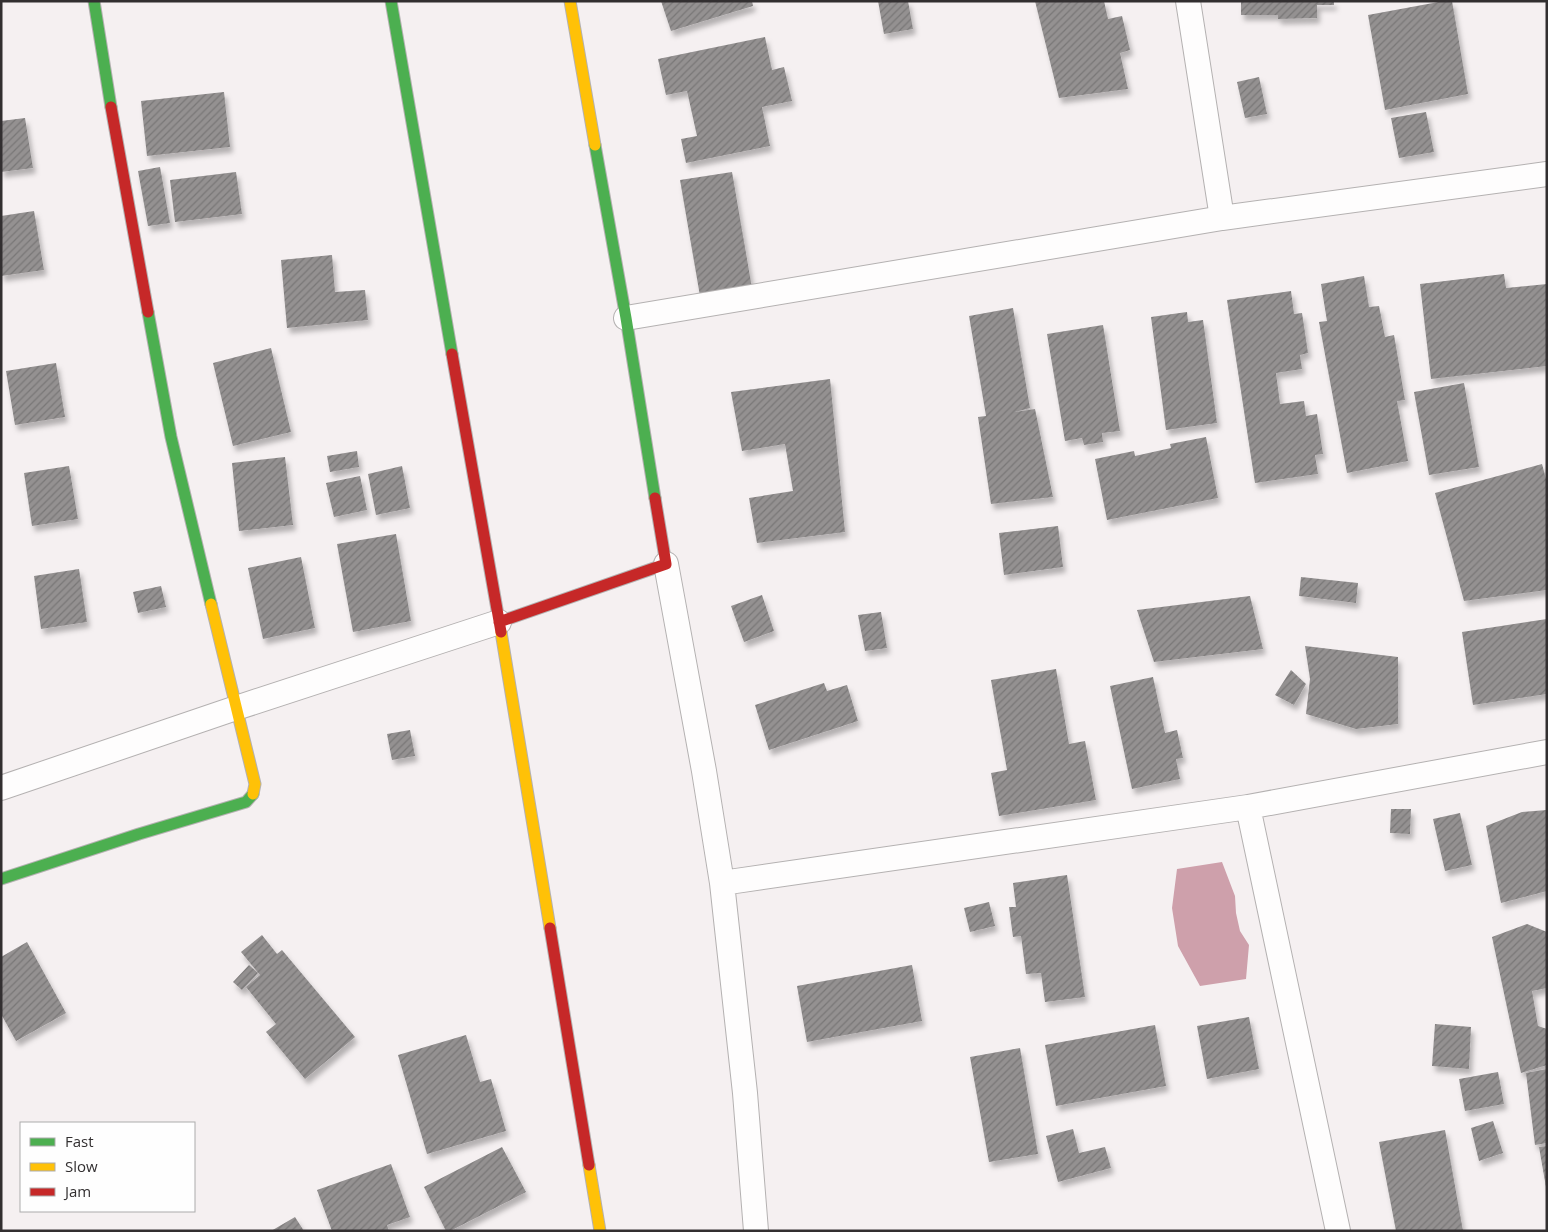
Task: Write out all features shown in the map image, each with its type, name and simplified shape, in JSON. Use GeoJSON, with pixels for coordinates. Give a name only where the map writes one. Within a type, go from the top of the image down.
{"type":"FeatureCollection","features":[{"type":"Feature","properties":{"kind":"main road"},"geometry":{"type":"LineString","coordinates":[[1,879],[246,802],[253,794],[255,784],[171,437],[116,139],[94,1]]}},
{"type":"Feature","properties":{"kind":"main road"},"geometry":{"type":"LineString","coordinates":[[391,1],[499,622],[600,1231]]}},
{"type":"Feature","properties":{"kind":"main road"},"geometry":{"type":"LineString","coordinates":[[499,622],[666,564],[626,318],[570,1]]}},
{"type":"Feature","properties":{"kind":"street"},"geometry":{"type":"LineString","coordinates":[[1188,1],[1222,218]]}},
{"type":"Feature","properties":{"kind":"street"},"geometry":{"type":"LineString","coordinates":[[626,318],[1222,218],[1547,174]]}},
{"type":"Feature","properties":{"kind":"street"},"geometry":{"type":"LineString","coordinates":[[666,564],[704,771],[722,883],[745,1092],[756,1231]]}},
{"type":"Feature","properties":{"kind":"street"},"geometry":{"type":"LineString","coordinates":[[1,788],[236,708],[499,622]]}},
{"type":"Feature","properties":{"kind":"street"},"geometry":{"type":"LineString","coordinates":[[722,883],[1248,807],[1547,752]]}},
{"type":"Feature","properties":{"kind":"street"},"geometry":{"type":"LineString","coordinates":[[1248,807],[1338,1231]]}},
{"type":"Feature","properties":{"kind":"shaded area"},"geometry":{"type":"Polygon","coordinates":[[[1222,862],[1235,896],[1240,931],[1249,945],[1246,979],[1200,986],[1178,946],[1172,908],[1177,869],[1222,862]]]}},
{"type":"Feature","properties":{"kind":"building"},"geometry":{"type":"Polygon","coordinates":[[[661,1],[752,1],[753,6],[671,31],[661,1]]]}},
{"type":"Feature","properties":{"kind":"building"},"geometry":{"type":"Polygon","coordinates":[[[878,1],[908,1],[913,29],[884,34],[878,1]]]}},
{"type":"Feature","properties":{"kind":"building"},"geometry":{"type":"Polygon","coordinates":[[[1035,1],[1104,1],[1108,19],[1122,16],[1130,50],[1120,53],[1128,89],[1059,98],[1035,1]]]}},
{"type":"Feature","properties":{"kind":"building"},"geometry":{"type":"Polygon","coordinates":[[[1241,1],[1334,1],[1334,5],[1317,5],[1317,18],[1278,19],[1278,15],[1241,15],[1241,1]]]}},
{"type":"Feature","properties":{"kind":"building"},"geometry":{"type":"Polygon","coordinates":[[[1452,1],[1468,94],[1385,110],[1368,15],[1452,1]]]}},
{"type":"Feature","properties":{"kind":"building"},"geometry":{"type":"Polygon","coordinates":[[[765,37],[772,70],[784,67],[792,101],[762,107],[770,146],[686,163],[681,139],[697,136],[687,91],[666,95],[658,59],[765,37]]]}},
{"type":"Feature","properties":{"kind":"building"},"geometry":{"type":"Polygon","coordinates":[[[1259,77],[1267,114],[1245,118],[1237,82],[1259,77]]]}},
{"type":"Feature","properties":{"kind":"building"},"geometry":{"type":"Polygon","coordinates":[[[224,92],[230,147],[147,156],[141,101],[224,92]]]}},
{"type":"Feature","properties":{"kind":"building"},"geometry":{"type":"Polygon","coordinates":[[[1426,112],[1434,152],[1399,158],[1391,118],[1426,112]]]}},
{"type":"Feature","properties":{"kind":"building"},"geometry":{"type":"Polygon","coordinates":[[[25,118],[33,168],[1,172],[1,121],[25,118]]]}},
{"type":"Feature","properties":{"kind":"building"},"geometry":{"type":"Polygon","coordinates":[[[160,167],[170,223],[148,226],[138,171],[160,167]]]}},
{"type":"Feature","properties":{"kind":"building"},"geometry":{"type":"Polygon","coordinates":[[[236,172],[242,214],[175,222],[170,180],[236,172]]]}},
{"type":"Feature","properties":{"kind":"building"},"geometry":{"type":"Polygon","coordinates":[[[732,172],[752,288],[700,296],[680,180],[732,172]]]}},
{"type":"Feature","properties":{"kind":"building"},"geometry":{"type":"Polygon","coordinates":[[[34,211],[44,270],[1,276],[1,216],[34,211]]]}},
{"type":"Feature","properties":{"kind":"building"},"geometry":{"type":"Polygon","coordinates":[[[332,255],[335,292],[365,290],[368,320],[287,328],[281,260],[332,255]]]}},
{"type":"Feature","properties":{"kind":"building"},"geometry":{"type":"Polygon","coordinates":[[[1504,274],[1506,288],[1547,284],[1547,366],[1431,379],[1420,284],[1504,274]]]}},
{"type":"Feature","properties":{"kind":"building"},"geometry":{"type":"Polygon","coordinates":[[[1364,276],[1369,307],[1379,306],[1385,337],[1394,335],[1405,400],[1397,401],[1408,461],[1347,473],[1319,322],[1327,321],[1321,284],[1364,276]]]}},
{"type":"Feature","properties":{"kind":"building"},"geometry":{"type":"Polygon","coordinates":[[[1291,291],[1294,314],[1302,313],[1308,353],[1300,355],[1302,369],[1276,373],[1280,404],[1304,401],[1306,416],[1317,414],[1323,454],[1315,455],[1318,474],[1255,483],[1227,300],[1291,291]]]}},
{"type":"Feature","properties":{"kind":"building"},"geometry":{"type":"Polygon","coordinates":[[[1013,308],[1030,408],[1015,412],[1035,409],[1053,497],[991,504],[978,417],[986,416],[969,316],[1013,308]]]}},
{"type":"Feature","properties":{"kind":"building"},"geometry":{"type":"Polygon","coordinates":[[[1187,312],[1188,322],[1203,320],[1217,423],[1166,430],[1151,317],[1187,312]]]}},
{"type":"Feature","properties":{"kind":"building"},"geometry":{"type":"Polygon","coordinates":[[[1103,325],[1120,431],[1102,433],[1103,442],[1084,445],[1082,438],[1065,441],[1047,334],[1103,325]]]}},
{"type":"Feature","properties":{"kind":"building"},"geometry":{"type":"Polygon","coordinates":[[[271,348],[291,432],[233,446],[213,363],[271,348]]]}},
{"type":"Feature","properties":{"kind":"building"},"geometry":{"type":"Polygon","coordinates":[[[56,363],[65,417],[15,425],[6,371],[56,363]]]}},
{"type":"Feature","properties":{"kind":"building"},"geometry":{"type":"Polygon","coordinates":[[[830,379],[845,532],[757,543],[749,498],[793,491],[785,444],[742,451],[731,392],[830,379]]]}},
{"type":"Feature","properties":{"kind":"building"},"geometry":{"type":"Polygon","coordinates":[[[1464,383],[1479,467],[1429,475],[1414,392],[1464,383]]]}},
{"type":"Feature","properties":{"kind":"building"},"geometry":{"type":"Polygon","coordinates":[[[1206,437],[1218,498],[1107,520],[1095,459],[1134,451],[1135,456],[1171,448],[1170,444],[1206,437]]]}},
{"type":"Feature","properties":{"kind":"building"},"geometry":{"type":"Polygon","coordinates":[[[357,451],[359,467],[330,472],[327,456],[357,451]]]}},
{"type":"Feature","properties":{"kind":"building"},"geometry":{"type":"Polygon","coordinates":[[[285,457],[293,525],[239,531],[232,463],[285,457]]]}},
{"type":"Feature","properties":{"kind":"building"},"geometry":{"type":"Polygon","coordinates":[[[1542,464],[1547,483],[1547,590],[1464,601],[1435,493],[1542,464]]]}},
{"type":"Feature","properties":{"kind":"building"},"geometry":{"type":"Polygon","coordinates":[[[69,466],[78,519],[32,526],[24,473],[69,466]]]}},
{"type":"Feature","properties":{"kind":"building"},"geometry":{"type":"Polygon","coordinates":[[[402,466],[410,508],[376,515],[368,474],[402,466]]]}},
{"type":"Feature","properties":{"kind":"building"},"geometry":{"type":"Polygon","coordinates":[[[360,476],[367,510],[334,517],[326,483],[360,476]]]}},
{"type":"Feature","properties":{"kind":"building"},"geometry":{"type":"Polygon","coordinates":[[[1058,526],[1063,567],[1004,575],[999,533],[1058,526]]]}},
{"type":"Feature","properties":{"kind":"building"},"geometry":{"type":"Polygon","coordinates":[[[396,534],[411,621],[353,632],[337,544],[396,534]]]}},
{"type":"Feature","properties":{"kind":"building"},"geometry":{"type":"Polygon","coordinates":[[[301,557],[315,628],[263,639],[248,568],[301,557]]]}},
{"type":"Feature","properties":{"kind":"building"},"geometry":{"type":"Polygon","coordinates":[[[79,569],[87,622],[41,629],[34,576],[79,569]]]}},
{"type":"Feature","properties":{"kind":"building"},"geometry":{"type":"Polygon","coordinates":[[[1301,577],[1358,583],[1356,603],[1299,596],[1301,577]]]}},
{"type":"Feature","properties":{"kind":"building"},"geometry":{"type":"Polygon","coordinates":[[[161,586],[166,607],[138,613],[133,592],[161,586]]]}},
{"type":"Feature","properties":{"kind":"building"},"geometry":{"type":"Polygon","coordinates":[[[762,595],[774,631],[744,642],[731,606],[762,595]]]}},
{"type":"Feature","properties":{"kind":"building"},"geometry":{"type":"Polygon","coordinates":[[[1250,596],[1263,649],[1154,662],[1137,610],[1250,596]]]}},
{"type":"Feature","properties":{"kind":"building"},"geometry":{"type":"Polygon","coordinates":[[[881,612],[887,648],[865,651],[858,615],[881,612]]]}},
{"type":"Feature","properties":{"kind":"building"},"geometry":{"type":"Polygon","coordinates":[[[1547,619],[1547,694],[1473,705],[1462,632],[1547,619]]]}},
{"type":"Feature","properties":{"kind":"building"},"geometry":{"type":"Polygon","coordinates":[[[1305,646],[1398,657],[1398,724],[1356,729],[1306,714],[1310,679],[1305,646]]]}},
{"type":"Feature","properties":{"kind":"building"},"geometry":{"type":"Polygon","coordinates":[[[1056,669],[1069,744],[1085,741],[1096,800],[999,816],[991,773],[1007,770],[991,680],[1056,669]]]}},
{"type":"Feature","properties":{"kind":"building"},"geometry":{"type":"Polygon","coordinates":[[[1291,670],[1306,684],[1294,705],[1275,695],[1291,670]]]}},
{"type":"Feature","properties":{"kind":"building"},"geometry":{"type":"Polygon","coordinates":[[[1153,677],[1165,733],[1177,730],[1183,758],[1176,759],[1180,779],[1132,789],[1110,686],[1153,677]]]}},
{"type":"Feature","properties":{"kind":"building"},"geometry":{"type":"Polygon","coordinates":[[[824,683],[827,691],[847,685],[858,721],[769,750],[755,705],[824,683]]]}},
{"type":"Feature","properties":{"kind":"building"},"geometry":{"type":"Polygon","coordinates":[[[410,730],[415,756],[392,760],[387,734],[410,730]]]}},
{"type":"Feature","properties":{"kind":"building"},"geometry":{"type":"Polygon","coordinates":[[[1391,809],[1411,809],[1410,834],[1390,833],[1391,809]]]}},
{"type":"Feature","properties":{"kind":"building"},"geometry":{"type":"Polygon","coordinates":[[[1547,810],[1547,891],[1501,903],[1486,826],[1522,812],[1547,810]]]}},
{"type":"Feature","properties":{"kind":"building"},"geometry":{"type":"Polygon","coordinates":[[[1460,813],[1472,865],[1445,871],[1433,819],[1460,813]]]}},
{"type":"Feature","properties":{"kind":"building"},"geometry":{"type":"Polygon","coordinates":[[[1067,875],[1085,997],[1045,1002],[1041,973],[1026,974],[1021,936],[1013,937],[1009,907],[1016,907],[1013,883],[1067,875]]]}},
{"type":"Feature","properties":{"kind":"building"},"geometry":{"type":"Polygon","coordinates":[[[989,902],[995,926],[970,932],[964,908],[989,902]]]}},
{"type":"Feature","properties":{"kind":"building"},"geometry":{"type":"Polygon","coordinates":[[[1527,924],[1547,932],[1547,988],[1532,991],[1538,1026],[1547,1029],[1547,1065],[1521,1073],[1492,937],[1527,924]]]}},
{"type":"Feature","properties":{"kind":"building"},"geometry":{"type":"Polygon","coordinates":[[[262,935],[277,954],[282,950],[355,1037],[305,1079],[266,1032],[276,1024],[246,987],[260,975],[241,952],[262,935]]]}},
{"type":"Feature","properties":{"kind":"building"},"geometry":{"type":"Polygon","coordinates":[[[27,942],[66,1013],[16,1041],[1,1014],[1,957],[27,942]]]}},
{"type":"Feature","properties":{"kind":"building"},"geometry":{"type":"Polygon","coordinates":[[[249,965],[258,973],[242,990],[233,982],[249,965]]]}},
{"type":"Feature","properties":{"kind":"building"},"geometry":{"type":"Polygon","coordinates":[[[912,965],[922,1021],[807,1042],[797,986],[912,965]]]}},
{"type":"Feature","properties":{"kind":"building"},"geometry":{"type":"Polygon","coordinates":[[[1249,1017],[1259,1069],[1207,1079],[1197,1026],[1249,1017]]]}},
{"type":"Feature","properties":{"kind":"building"},"geometry":{"type":"Polygon","coordinates":[[[1435,1024],[1471,1027],[1469,1069],[1432,1066],[1435,1024]]]}},
{"type":"Feature","properties":{"kind":"building"},"geometry":{"type":"Polygon","coordinates":[[[1155,1025],[1166,1086],[1056,1106],[1045,1045],[1155,1025]]]}},
{"type":"Feature","properties":{"kind":"building"},"geometry":{"type":"Polygon","coordinates":[[[466,1035],[480,1082],[491,1079],[506,1131],[427,1154],[398,1055],[466,1035]]]}},
{"type":"Feature","properties":{"kind":"building"},"geometry":{"type":"Polygon","coordinates":[[[1020,1048],[1038,1154],[989,1162],[970,1057],[1020,1048]]]}},
{"type":"Feature","properties":{"kind":"building"},"geometry":{"type":"Polygon","coordinates":[[[1547,1069],[1547,1143],[1535,1145],[1526,1073],[1547,1069]]]}},
{"type":"Feature","properties":{"kind":"building"},"geometry":{"type":"Polygon","coordinates":[[[1498,1072],[1504,1104],[1465,1111],[1459,1079],[1498,1072]]]}},
{"type":"Feature","properties":{"kind":"building"},"geometry":{"type":"Polygon","coordinates":[[[1493,1121],[1503,1153],[1479,1161],[1471,1128],[1493,1121]]]}},
{"type":"Feature","properties":{"kind":"building"},"geometry":{"type":"Polygon","coordinates":[[[1073,1129],[1079,1153],[1105,1147],[1111,1168],[1058,1182],[1046,1136],[1073,1129]]]}},
{"type":"Feature","properties":{"kind":"building"},"geometry":{"type":"Polygon","coordinates":[[[1445,1130],[1463,1231],[1396,1231],[1379,1142],[1445,1130]]]}},
{"type":"Feature","properties":{"kind":"building"},"geometry":{"type":"Polygon","coordinates":[[[1547,1146],[1547,1187],[1546,1187],[1539,1147],[1547,1146]]]}},
{"type":"Feature","properties":{"kind":"building"},"geometry":{"type":"Polygon","coordinates":[[[502,1147],[526,1192],[450,1231],[446,1231],[424,1187],[502,1147]]]}},
{"type":"Feature","properties":{"kind":"building"},"geometry":{"type":"Polygon","coordinates":[[[391,1164],[410,1217],[387,1225],[389,1231],[332,1231],[317,1190],[391,1164]]]}},
{"type":"Feature","properties":{"kind":"building"},"geometry":{"type":"Polygon","coordinates":[[[295,1217],[304,1231],[271,1231],[295,1217]]]}},
{"type":"Feature","properties":{"kind":"traffic: fast"},"geometry":{"type":"LineString","coordinates":[[94,1],[111,107]]}},
{"type":"Feature","properties":{"kind":"traffic: fast"},"geometry":{"type":"LineString","coordinates":[[391,1],[452,354]]}},
{"type":"Feature","properties":{"kind":"traffic: fast"},"geometry":{"type":"LineString","coordinates":[[595,145],[626,318],[655,498]]}},
{"type":"Feature","properties":{"kind":"traffic: fast"},"geometry":{"type":"LineString","coordinates":[[148,312],[171,437],[211,604]]}},
{"type":"Feature","properties":{"kind":"traffic: fast"},"geometry":{"type":"LineString","coordinates":[[1,879],[139,834],[246,802],[253,794]]}},
{"type":"Feature","properties":{"kind":"traffic: slow"},"geometry":{"type":"LineString","coordinates":[[570,1],[595,145]]}},
{"type":"Feature","properties":{"kind":"traffic: slow"},"geometry":{"type":"LineString","coordinates":[[211,604],[255,784],[253,794]]}},
{"type":"Feature","properties":{"kind":"traffic: slow"},"geometry":{"type":"LineString","coordinates":[[501,632],[550,928]]}},
{"type":"Feature","properties":{"kind":"traffic: slow"},"geometry":{"type":"LineString","coordinates":[[589,1165],[600,1231]]}},
{"type":"Feature","properties":{"kind":"traffic: jam"},"geometry":{"type":"LineString","coordinates":[[111,107],[148,312]]}},
{"type":"Feature","properties":{"kind":"traffic: jam"},"geometry":{"type":"LineString","coordinates":[[452,354],[501,632]]}},
{"type":"Feature","properties":{"kind":"traffic: jam"},"geometry":{"type":"LineString","coordinates":[[499,622],[666,564],[655,498]]}},
{"type":"Feature","properties":{"kind":"traffic: jam"},"geometry":{"type":"LineString","coordinates":[[550,928],[589,1165]]}}]}
